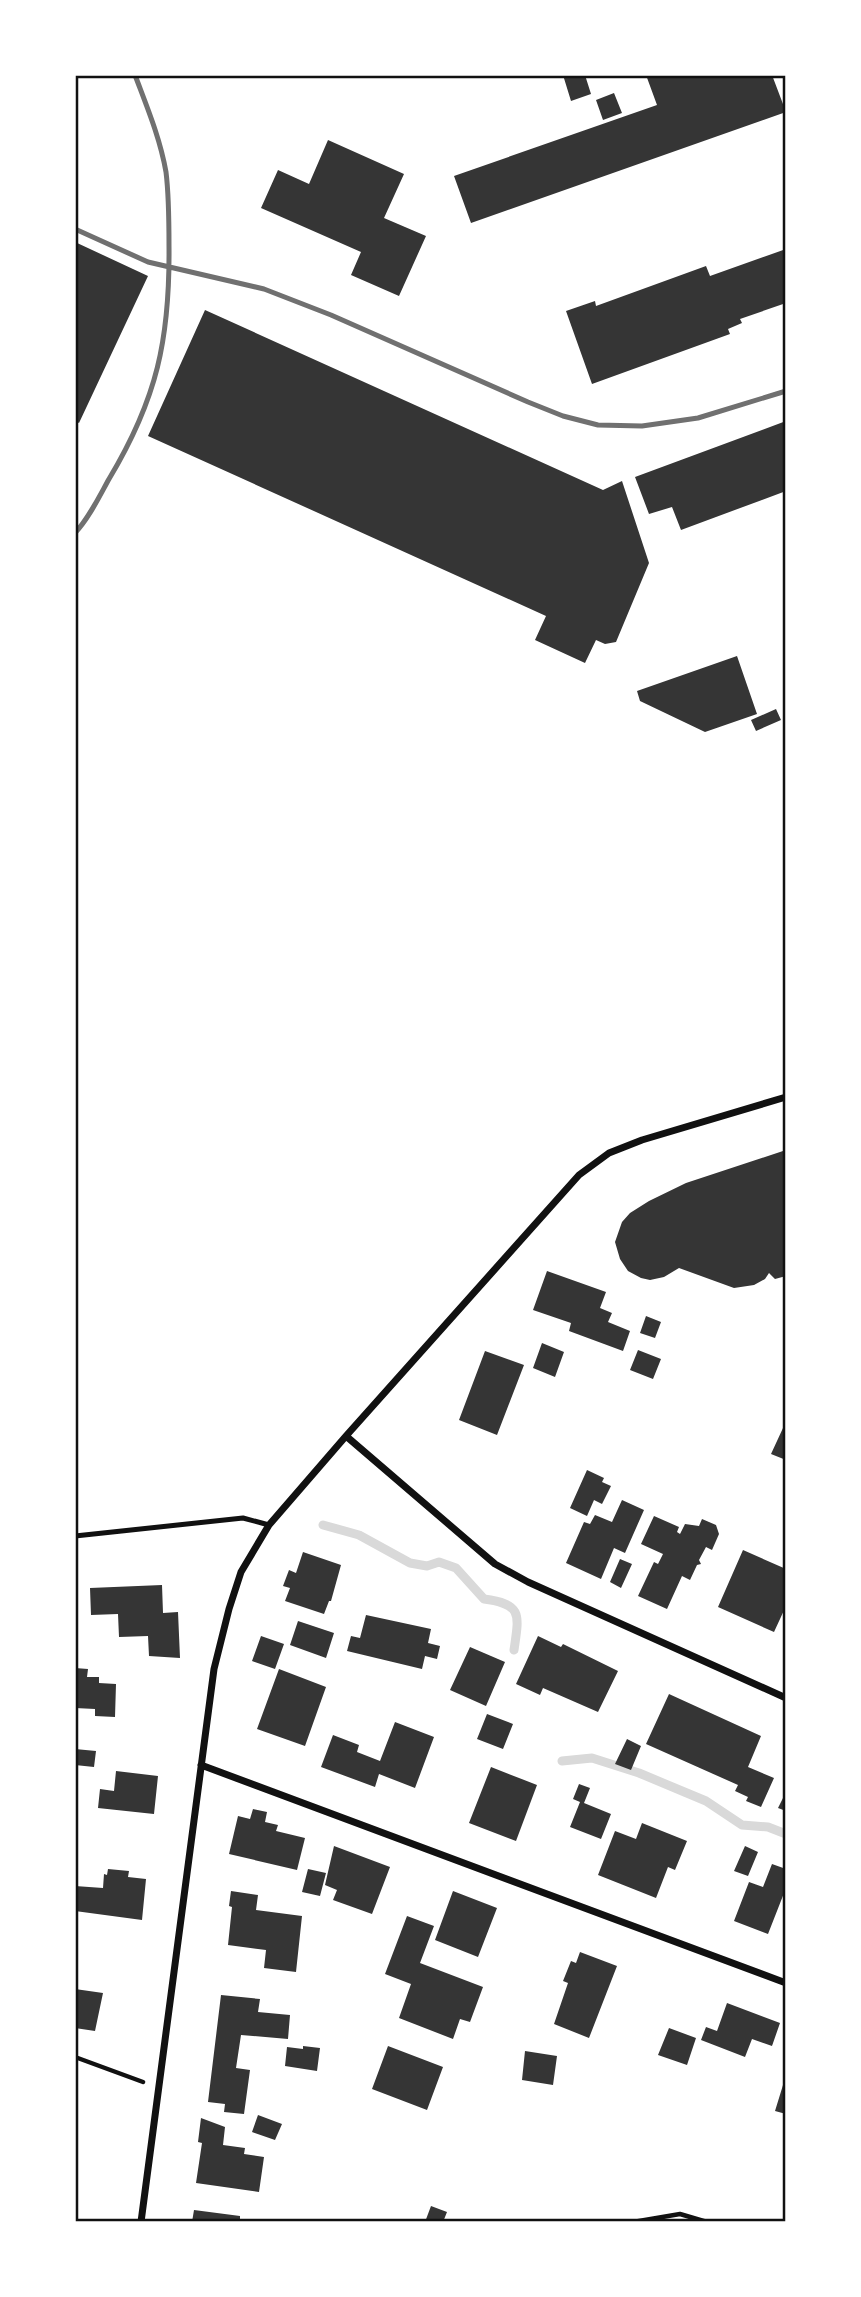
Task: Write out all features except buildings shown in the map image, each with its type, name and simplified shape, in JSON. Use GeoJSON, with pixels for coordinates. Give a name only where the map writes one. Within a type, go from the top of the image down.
{"type":"FeatureCollection","features":[{"type":"Feature","properties":{"kind":"street"},"geometry":{"type":"LineString","coordinates":[[141,2222],[214,1669],[241,1572],[269,1525],[579,1175],[609,1153],[642,1140],[786,1097]]}},
{"type":"Feature","properties":{"kind":"street"},"geometry":{"type":"LineString","coordinates":[[346,1436],[495,1564],[528,1582],[786,1698]]}},
{"type":"Feature","properties":{"kind":"street"},"geometry":{"type":"LineString","coordinates":[[201,1765],[786,1983]]}},
{"type":"Feature","properties":{"kind":"lane"},"geometry":{"type":"LineString","coordinates":[[75,1536],[243,1518],[269,1525]]}},
{"type":"Feature","properties":{"kind":"path"},"geometry":{"type":"LineString","coordinates":[[75,2057],[159,2088]]}},
{"type":"Feature","properties":{"kind":"path"},"geometry":{"type":"LineString","coordinates":[[633,2222],[680,2214],[707,2222]]}},
{"type":"Feature","properties":{"kind":"waterway"},"geometry":{"type":"LineString","coordinates":[[323,1525],[359,1535],[410,1563],[427,1566],[439,1562],[456,1568],[484,1599],[506,1604],[516,1613],[514,1650]]}},
{"type":"Feature","properties":{"kind":"waterway"},"geometry":{"type":"LineString","coordinates":[[562,1761],[592,1758],[639,1773],[706,1801],[742,1825],[768,1827],[786,1834]]}},
{"type":"Feature","properties":{"kind":"railway"},"geometry":{"type":"LineString","coordinates":[[75,533],[85,521],[139,422],[157,367],[167,310],[167,181],[157,135],[135,75]]}},
{"type":"Feature","properties":{"kind":"railway"},"geometry":{"type":"LineString","coordinates":[[75,229],[148,262],[264,289],[331,315],[528,402],[563,416],[598,425],[642,426],[698,418],[786,391]]}}]}
